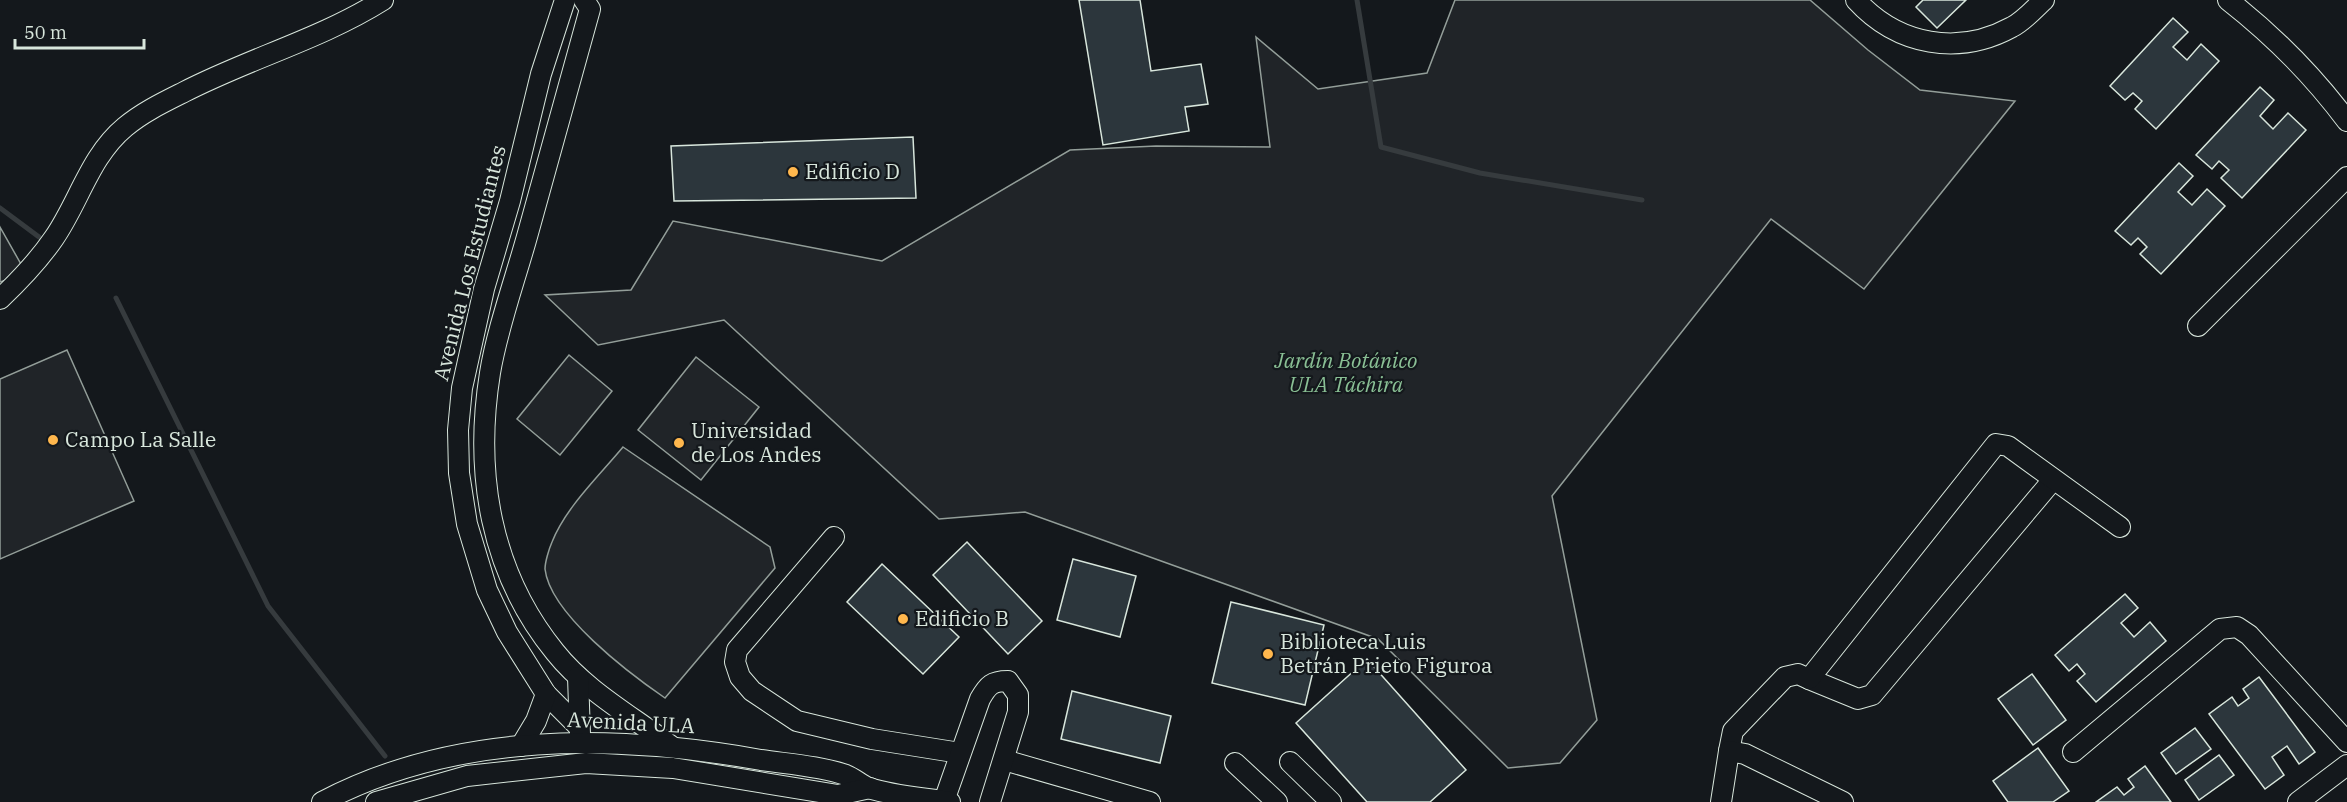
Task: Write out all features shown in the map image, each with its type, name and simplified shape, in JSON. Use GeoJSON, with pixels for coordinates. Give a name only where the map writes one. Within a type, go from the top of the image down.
{"type":"FeatureCollection","features":[{"type":"Feature","properties":{"kind":"street"},"geometry":{"type":"LineString","coordinates":[[0,299],[33,265],[56,236],[84,180],[124,127],[159,105],[230,68],[346,22],[383,0]]}},
{"type":"Feature","properties":{"kind":"street","name":"Avenida Los Estudiantes"},"geometry":{"type":"LineString","coordinates":[[565,0],[541,75],[510,201],[484,289],[462,388],[458,430],[459,473],[467,524],[487,590],[507,632],[546,694],[580,734]]}},
{"type":"Feature","properties":{"kind":"street"},"geometry":{"type":"LineString","coordinates":[[584,0],[590,9],[490,371],[483,454],[493,531],[508,578],[523,605],[555,652],[578,677],[671,746]]}},
{"type":"Feature","properties":{"kind":"street"},"geometry":{"type":"LineString","coordinates":[[1856,0],[1885,25],[1926,41],[1953,46],[1986,39],[2014,26],[2044,0]]}},
{"type":"Feature","properties":{"kind":"street"},"geometry":{"type":"LineString","coordinates":[[2228,0],[2285,48],[2315,79],[2347,121]]}},
{"type":"Feature","properties":{"kind":"street"},"geometry":{"type":"LineString","coordinates":[[2198,326],[2347,177]]}},
{"type":"Feature","properties":{"kind":"street"},"geometry":{"type":"LineString","coordinates":[[1809,679],[1996,444],[2008,446],[2120,527]]}},
{"type":"Feature","properties":{"kind":"street"},"geometry":{"type":"LineString","coordinates":[[1720,802],[1733,731],[1785,677],[1798,674],[1858,699],[1872,695],[2052,480]]}},
{"type":"Feature","properties":{"kind":"street"},"geometry":{"type":"LineString","coordinates":[[834,537],[737,650],[735,662],[740,676],[752,691],[792,717],[809,725],[872,739],[960,753]]}},
{"type":"Feature","properties":{"kind":"street"},"geometry":{"type":"LineString","coordinates":[[2073,752],[2220,629],[2237,627],[2249,635],[2347,742]]}},
{"type":"Feature","properties":{"kind":"street"},"geometry":{"type":"LineString","coordinates":[[578,677],[580,734],[586,763]]}},
{"type":"Feature","properties":{"kind":"street"},"geometry":{"type":"LineString","coordinates":[[947,801],[960,753],[987,687],[994,681],[1008,681],[1018,695],[1018,712],[990,802]]}},
{"type":"Feature","properties":{"kind":"street"},"geometry":{"type":"LineString","coordinates":[[521,746],[536,721],[546,694]]}},
{"type":"Feature","properties":{"kind":"street","name":"Avenida ULA"},"geometry":{"type":"LineString","coordinates":[[322,802],[377,777],[469,752],[521,746],[580,734],[671,746],[846,775],[870,788],[947,801]]}},
{"type":"Feature","properties":{"kind":"street"},"geometry":{"type":"LineString","coordinates":[[1729,751],[1745,754],[1843,802]]}},
{"type":"Feature","properties":{"kind":"street"},"geometry":{"type":"LineString","coordinates":[[1004,760],[1150,802]]}},
{"type":"Feature","properties":{"kind":"street"},"geometry":{"type":"LineString","coordinates":[[1290,762],[1331,802]]}},
{"type":"Feature","properties":{"kind":"street","name":"Avenida ULA"},"geometry":{"type":"LineString","coordinates":[[376,802],[467,776],[586,763],[673,768],[838,795],[870,788]]}},
{"type":"Feature","properties":{"kind":"street"},"geometry":{"type":"LineString","coordinates":[[1235,763],[1277,802]]}},
{"type":"Feature","properties":{"kind":"street"},"geometry":{"type":"LineString","coordinates":[[2298,802],[2347,765]]}},
{"type":"Feature","properties":{"kind":"green space","name":"Jardín Botánico ULA Táchira"},"geometry":{"type":"Polygon","coordinates":[[[1455,0],[1810,0],[1868,50],[1920,90],[2015,101],[1864,289],[1771,219],[1552,496],[1597,720],[1560,763],[1508,768],[1378,639],[1025,512],[939,519],[724,320],[598,345],[545,295],[631,290],[673,221],[882,261],[1070,150],[1156,146],[1270,147],[1256,37],[1318,89],[1427,73],[1455,0]]]}},
{"type":"Feature","properties":{"kind":"green space"},"geometry":{"type":"Polygon","coordinates":[[[0,227],[26,273],[0,282],[0,227]]]}},
{"type":"Feature","properties":{"kind":"green space","name":"Campo La Salle"},"geometry":{"type":"Polygon","coordinates":[[[67,350],[134,501],[0,559],[0,379],[67,350]]]}},
{"type":"Feature","properties":{"kind":"green space"},"geometry":{"type":"Polygon","coordinates":[[[569,355],[612,391],[560,455],[517,419],[569,355]]]}},
{"type":"Feature","properties":{"kind":"green space"},"geometry":{"type":"Polygon","coordinates":[[[696,357],[759,407],[701,480],[638,430],[696,357]]]}},
{"type":"Feature","properties":{"kind":"green space"},"geometry":{"type":"Polygon","coordinates":[[[623,447],[770,547],[775,568],[665,698],[613,659],[576,623],[561,605],[550,586],[545,569],[551,545],[566,516],[623,447]]]}},
{"type":"Feature","properties":{"kind":"building"},"geometry":{"type":"Polygon","coordinates":[[[1079,0],[1140,0],[1151,71],[1201,64],[1208,104],[1185,107],[1189,131],[1103,145],[1079,0]]]}},
{"type":"Feature","properties":{"kind":"building"},"geometry":{"type":"Polygon","coordinates":[[[1923,0],[1966,0],[1937,28],[1916,7],[1923,0]]]}},
{"type":"Feature","properties":{"kind":"building"},"geometry":{"type":"Polygon","coordinates":[[[2173,18],[2188,32],[2173,47],[2187,60],[2201,44],[2219,61],[2156,129],[2135,109],[2142,101],[2133,93],[2125,100],[2110,86],[2173,18]]]}},
{"type":"Feature","properties":{"kind":"building"},"geometry":{"type":"Polygon","coordinates":[[[2260,87],[2274,100],[2260,116],[2273,129],[2288,113],[2306,130],[2242,198],[2221,178],[2229,170],[2219,161],[2212,169],[2196,155],[2260,87]]]}},
{"type":"Feature","properties":{"kind":"building","name":"Edificio D"},"geometry":{"type":"Polygon","coordinates":[[[913,137],[916,198],[674,201],[671,146],[913,137]]]}},
{"type":"Feature","properties":{"kind":"building"},"geometry":{"type":"Polygon","coordinates":[[[2179,163],[2193,176],[2178,192],[2192,205],[2207,189],[2225,206],[2161,274],[2140,254],[2147,247],[2138,238],[2131,245],[2115,231],[2179,163]]]}},
{"type":"Feature","properties":{"kind":"building"},"geometry":{"type":"Polygon","coordinates":[[[967,542],[1042,621],[1008,654],[933,575],[967,542]]]}},
{"type":"Feature","properties":{"kind":"building"},"geometry":{"type":"Polygon","coordinates":[[[1073,559],[1136,576],[1120,637],[1057,620],[1073,559]]]}},
{"type":"Feature","properties":{"kind":"building","name":"Edificio B"},"geometry":{"type":"Polygon","coordinates":[[[882,564],[959,637],[923,674],[847,602],[882,564]]]}},
{"type":"Feature","properties":{"kind":"building"},"geometry":{"type":"Polygon","coordinates":[[[2125,594],[2138,608],[2121,623],[2134,637],[2150,622],[2166,641],[2096,702],[2077,681],[2085,674],[2077,664],[2069,671],[2055,655],[2125,594]]]}},
{"type":"Feature","properties":{"kind":"building","name":"Biblioteca Luis Betrán Prieto Figuroa"},"geometry":{"type":"Polygon","coordinates":[[[1231,602],[1324,625],[1305,705],[1212,683],[1231,602]]]}},
{"type":"Feature","properties":{"kind":"building"},"geometry":{"type":"Polygon","coordinates":[[[1367,659],[1466,770],[1430,802],[1367,802],[1296,723],[1367,659]]]}},
{"type":"Feature","properties":{"kind":"building"},"geometry":{"type":"Polygon","coordinates":[[[2032,674],[2066,720],[2033,745],[1998,699],[2032,674]]]}},
{"type":"Feature","properties":{"kind":"building"},"geometry":{"type":"Polygon","coordinates":[[[2259,677],[2315,752],[2299,764],[2287,746],[2272,757],[2284,775],[2265,789],[2209,714],[2232,697],[2238,706],[2249,698],[2243,689],[2259,677]]]}},
{"type":"Feature","properties":{"kind":"building"},"geometry":{"type":"Polygon","coordinates":[[[1072,691],[1171,716],[1160,763],[1061,739],[1072,691]]]}},
{"type":"Feature","properties":{"kind":"building"},"geometry":{"type":"Polygon","coordinates":[[[2195,728],[2211,749],[2176,774],[2161,753],[2195,728]]]}},
{"type":"Feature","properties":{"kind":"building"},"geometry":{"type":"Polygon","coordinates":[[[2038,748],[2069,791],[2053,802],[2008,802],[1993,781],[2038,748]]]}},
{"type":"Feature","properties":{"kind":"building"},"geometry":{"type":"Polygon","coordinates":[[[2219,755],[2234,775],[2199,800],[2185,780],[2219,755]]]}},
{"type":"Feature","properties":{"kind":"building"},"geometry":{"type":"Polygon","coordinates":[[[2145,766],[2171,802],[2096,802],[2117,787],[2124,795],[2134,787],[2128,779],[2145,766]]]}},
{"type":"Feature","properties":{"kind":"waterway"},"geometry":{"type":"LineString","coordinates":[[1357,0],[1381,147],[1480,173],[1642,200]]}},
{"type":"Feature","properties":{"kind":"waterway"},"geometry":{"type":"LineString","coordinates":[[0,208],[39,237]]}},
{"type":"Feature","properties":{"kind":"waterway"},"geometry":{"type":"LineString","coordinates":[[116,298],[268,606],[385,756]]}},
{"type":"Feature","properties":{"kind":"place","name":"Edificio D"},"geometry":{"type":"Point","coordinates":[793,172]}},
{"type":"Feature","properties":{"kind":"place","name":"Campo La Salle"},"geometry":{"type":"Point","coordinates":[53,440]}},
{"type":"Feature","properties":{"kind":"place","name":"Universidad de Los Andes"},"geometry":{"type":"Point","coordinates":[679,443]}},
{"type":"Feature","properties":{"kind":"place","name":"Edificio B"},"geometry":{"type":"Point","coordinates":[903,619]}},
{"type":"Feature","properties":{"kind":"place","name":"Biblioteca Luis Betrán Prieto Figuroa"},"geometry":{"type":"Point","coordinates":[1268,654]}}]}
